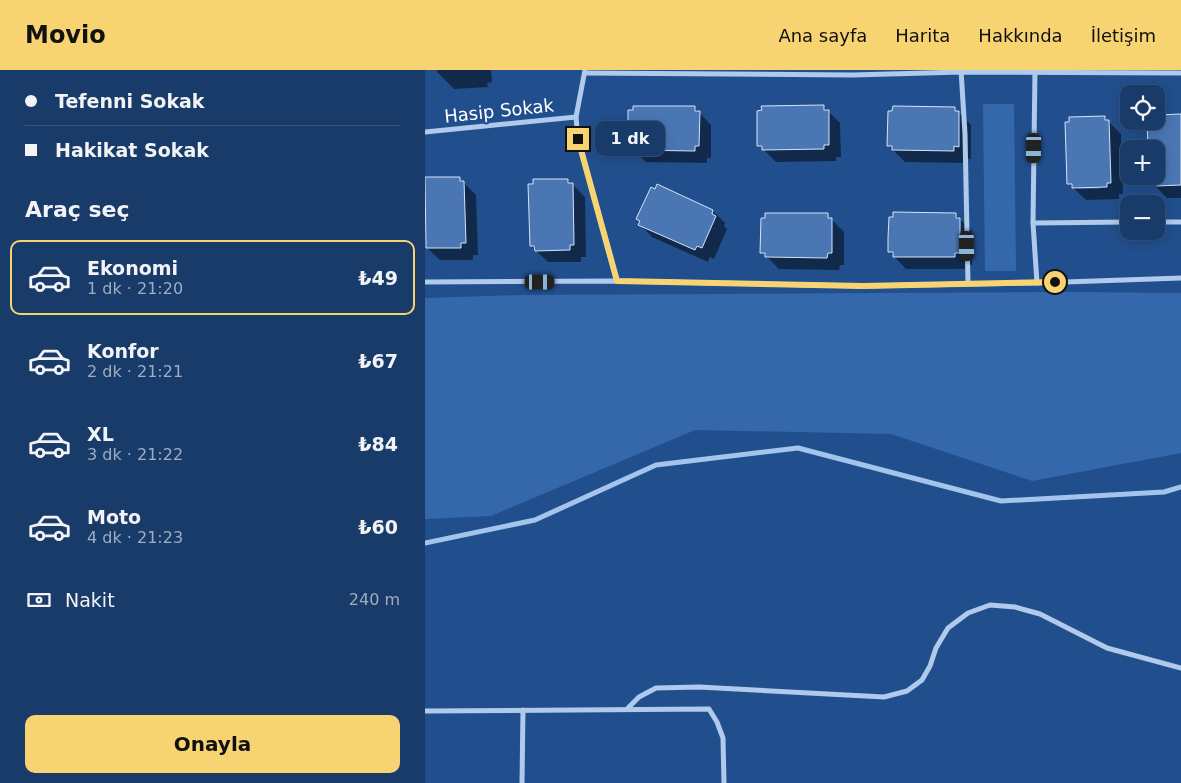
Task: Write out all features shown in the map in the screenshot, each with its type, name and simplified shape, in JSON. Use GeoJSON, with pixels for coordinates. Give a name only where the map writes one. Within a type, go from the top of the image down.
{"type":"FeatureCollection","features":[{"type":"Feature","properties":{"kind":"street"},"geometry":{"type":"LineString","coordinates":[[961,71],[965,134],[968,283]]}},
{"type":"Feature","properties":{"kind":"street"},"geometry":{"type":"LineString","coordinates":[[617,281],[578,139],[576,117],[585,72],[853,75],[961,71],[1181,73]]}},
{"type":"Feature","properties":{"kind":"street"},"geometry":{"type":"LineString","coordinates":[[1035,72],[1033,223],[1037,283]]}},
{"type":"Feature","properties":{"kind":"street","name":"Hasip Sokak"},"geometry":{"type":"LineString","coordinates":[[425,132],[576,117]]}},
{"type":"Feature","properties":{"kind":"street"},"geometry":{"type":"LineString","coordinates":[[1033,223],[1120,222]]}},
{"type":"Feature","properties":{"kind":"street"},"geometry":{"type":"LineString","coordinates":[[1165,222],[1181,222]]}},
{"type":"Feature","properties":{"kind":"street"},"geometry":{"type":"LineString","coordinates":[[425,282],[617,281],[863,286],[1181,278]]}},
{"type":"Feature","properties":{"kind":"street"},"geometry":{"type":"LineString","coordinates":[[627,708],[639,697],[656,688],[699,688],[884,697],[907,691],[921,680],[930,666],[948,628],[968,613],[990,605],[1015,606],[1040,614],[1107,648],[1181,668]]}},
{"type":"Feature","properties":{"kind":"street"},"geometry":{"type":"LineString","coordinates":[[425,711],[627,708],[709,709],[717,722],[723,738],[724,783]]}},
{"type":"Feature","properties":{"kind":"street"},"geometry":{"type":"LineString","coordinates":[[522,783],[523,710]]}},
{"type":"Feature","properties":{"kind":"shaded area"},"geometry":{"type":"Polygon","coordinates":[[[983,104],[1014,104],[1016,271],[985,271],[983,104]]]}},
{"type":"Feature","properties":{"kind":"shaded area"},"geometry":{"type":"Polygon","coordinates":[[[1181,293],[1181,453],[1032,481],[891,434],[695,430],[491,516],[425,519],[425,298],[522,295],[1181,293]]]}},
{"type":"Feature","properties":{"kind":"building"},"geometry":{"type":"Polygon","coordinates":[[[824,105],[824,110],[829,110],[829,145],[824,145],[824,149],[762,150],[762,146],[757,146],[757,111],[762,110],[761,106],[824,105]]]}},
{"type":"Feature","properties":{"kind":"building"},"geometry":{"type":"Polygon","coordinates":[[[633,106],[695,106],[695,111],[700,111],[699,146],[695,146],[695,151],[632,150],[632,145],[628,145],[628,110],[633,110],[633,106]]]}},
{"type":"Feature","properties":{"kind":"building"},"geometry":{"type":"Polygon","coordinates":[[[893,106],[955,107],[955,111],[959,111],[959,147],[954,146],[954,151],[892,150],[892,146],[887,146],[888,111],[892,111],[893,106]]]}},
{"type":"Feature","properties":{"kind":"building"},"geometry":{"type":"Polygon","coordinates":[[[1181,114],[1181,185],[1156,186],[1165,185],[1165,140],[1148,140],[1147,130],[1165,130],[1165,115],[1181,114]]]}},
{"type":"Feature","properties":{"kind":"building"},"geometry":{"type":"Polygon","coordinates":[[[1105,116],[1105,120],[1109,120],[1111,183],[1107,183],[1107,187],[1072,188],[1072,184],[1067,184],[1065,122],[1069,122],[1069,117],[1105,116]]]}},
{"type":"Feature","properties":{"kind":"building"},"geometry":{"type":"Polygon","coordinates":[[[425,177],[460,177],[460,181],[464,181],[466,243],[461,243],[461,248],[426,248],[425,177]]]}},
{"type":"Feature","properties":{"kind":"building"},"geometry":{"type":"Polygon","coordinates":[[[533,179],[568,179],[568,183],[573,183],[574,245],[570,245],[570,250],[535,251],[534,246],[530,246],[528,184],[533,184],[533,179]]]}},
{"type":"Feature","properties":{"kind":"building"},"geometry":{"type":"Polygon","coordinates":[[[657,184],[713,210],[712,214],[716,216],[702,248],[697,246],[695,250],[638,225],[640,221],[636,219],[651,187],[655,189],[657,184]]]}},
{"type":"Feature","properties":{"kind":"building"},"geometry":{"type":"Polygon","coordinates":[[[893,212],[956,213],[956,218],[960,218],[960,253],[955,253],[955,257],[893,257],[893,252],[888,252],[888,238],[889,217],[893,217],[893,212]]]}},
{"type":"Feature","properties":{"kind":"building"},"geometry":{"type":"Polygon","coordinates":[[[765,213],[828,213],[828,218],[832,218],[832,253],[828,253],[827,258],[765,257],[765,253],[760,253],[761,218],[765,218],[765,213]]]}},
{"type":"Feature","properties":{"kind":"waterway"},"geometry":{"type":"LineString","coordinates":[[425,543],[535,520],[656,465],[798,448],[1001,501],[1164,492],[1181,487]]}},
{"type":"Feature","properties":{"kind":"route"},"geometry":{"type":"LineString","coordinates":[[578,139],[617,281],[863,286],[1055,282]]}}]}
